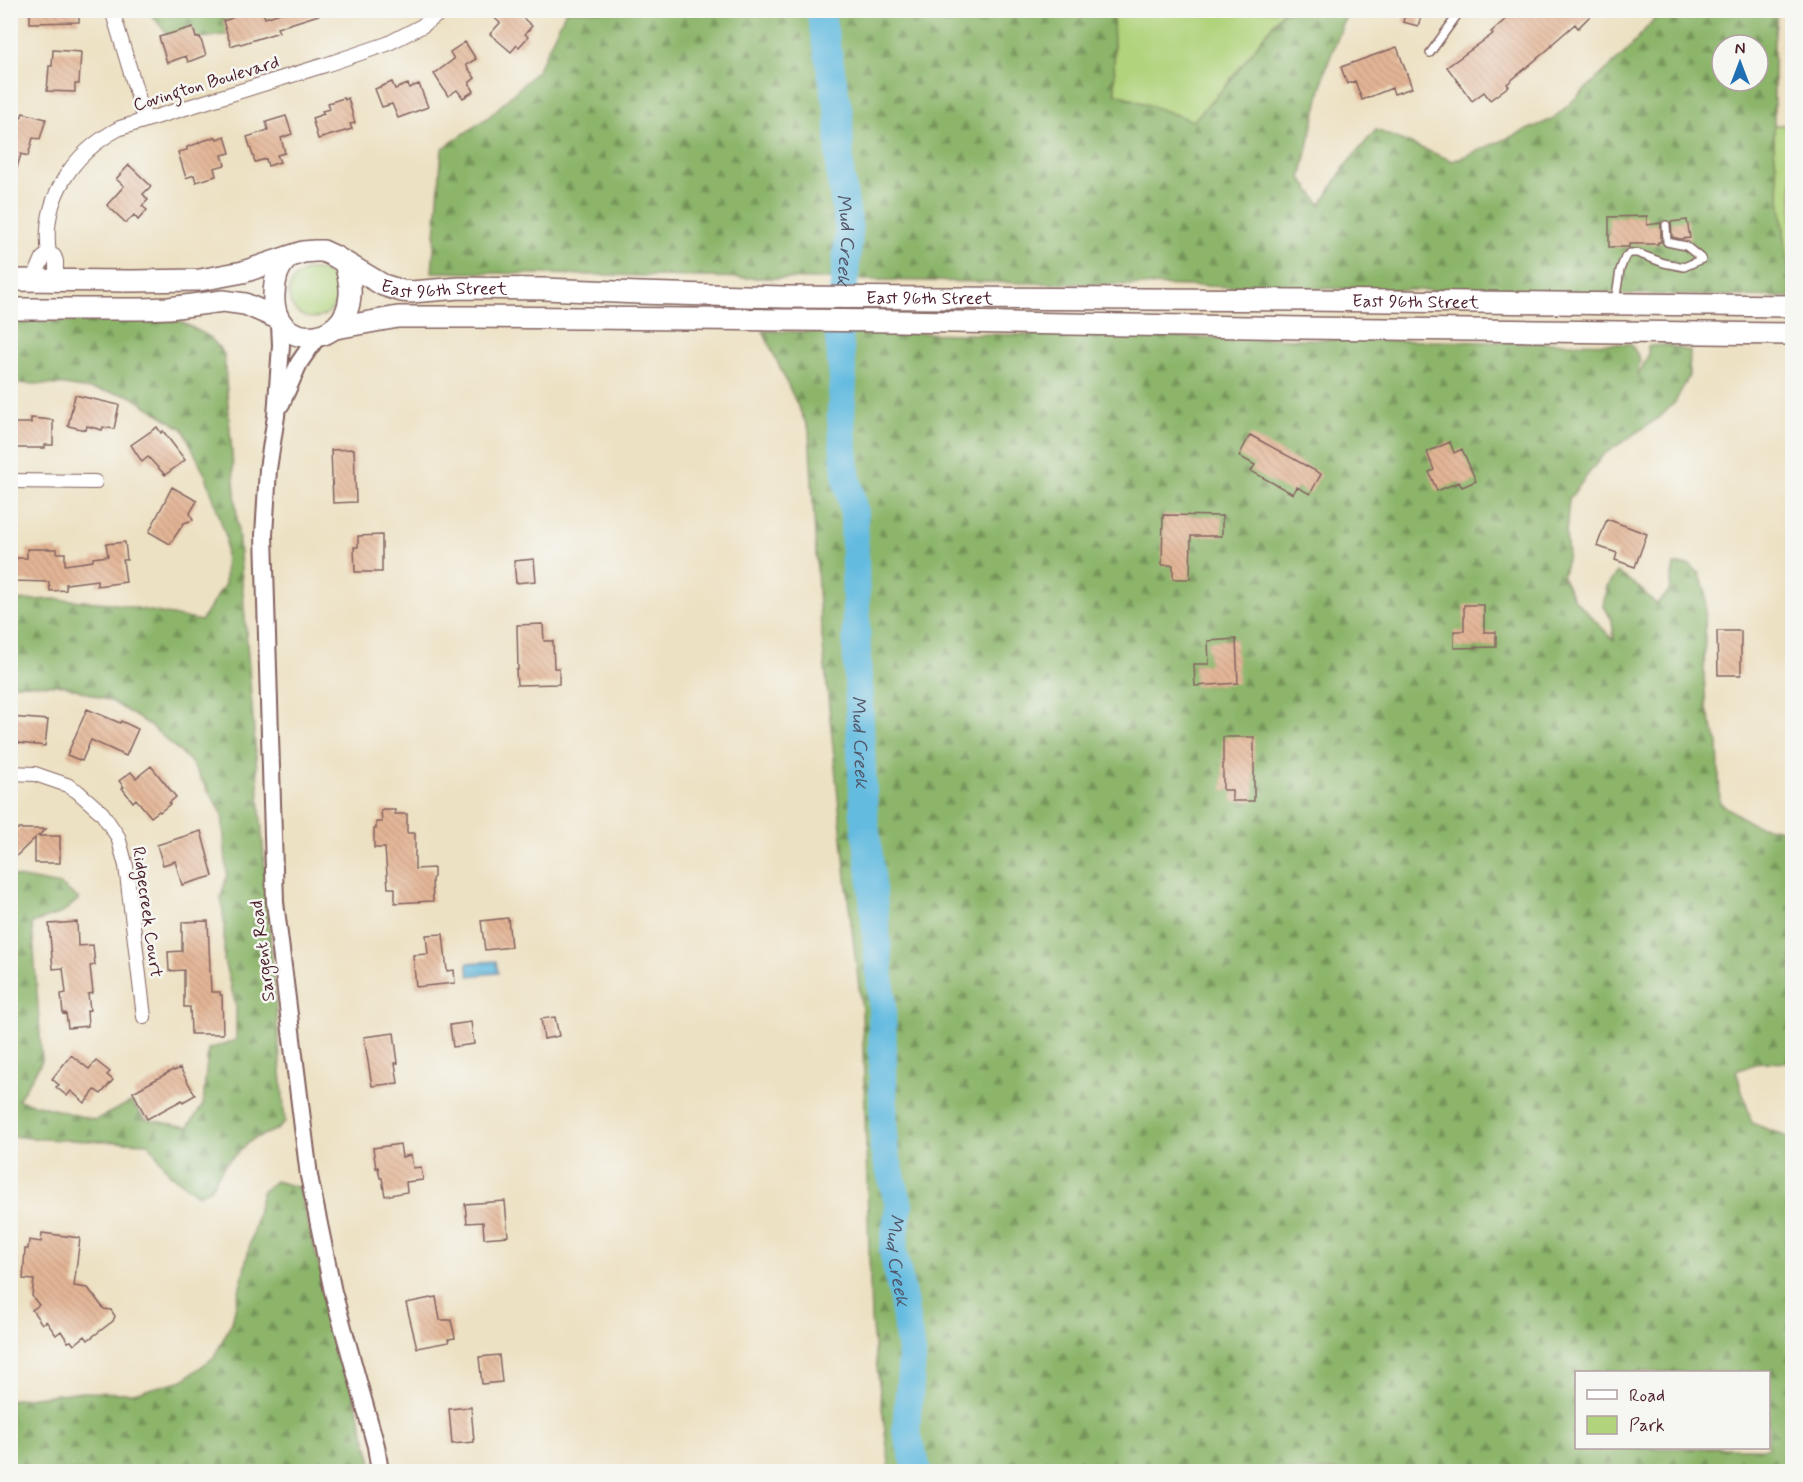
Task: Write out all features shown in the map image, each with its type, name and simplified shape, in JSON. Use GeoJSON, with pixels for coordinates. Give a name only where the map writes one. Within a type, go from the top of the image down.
{"type":"FeatureCollection","features":[{"type":"Feature","properties":{"kind":"main road","name":"East 96th Street"},"geometry":{"type":"LineString","coordinates":[[20,280],[200,280],[243,273],[309,250],[322,251],[378,283],[402,291],[535,288],[677,295],[784,297],[1792,306]]}},
{"type":"Feature","properties":{"kind":"main road"},"geometry":{"type":"LineString","coordinates":[[279,321],[273,300],[276,274],[280,265],[289,257]]}},
{"type":"Feature","properties":{"kind":"main road"},"geometry":{"type":"LineString","coordinates":[[326,332],[344,316],[350,298],[350,284],[345,264]]}},
{"type":"Feature","properties":{"kind":"main road"},"geometry":{"type":"LineString","coordinates":[[10,297],[43,297],[52,290],[56,280]]}},
{"type":"Feature","properties":{"kind":"main road","name":"East 96th Street"},"geometry":{"type":"LineString","coordinates":[[10,309],[150,309],[223,300],[244,304],[279,321],[299,335],[326,332],[384,319],[408,317],[898,321],[1792,334]]}},
{"type":"Feature","properties":{"kind":"street"},"geometry":{"type":"LineString","coordinates":[[112,10],[145,120]]}},
{"type":"Feature","properties":{"kind":"street","name":"Covington Boulevard"},"geometry":{"type":"LineString","coordinates":[[56,280],[56,261],[54,256],[49,254],[47,237],[48,220],[55,197],[65,177],[101,138],[120,128],[387,44],[422,26],[444,10]]}},
{"type":"Feature","properties":{"kind":"street"},"geometry":{"type":"LineString","coordinates":[[20,280],[37,272],[43,258],[49,254]]}},
{"type":"Feature","properties":{"kind":"street","name":"Sargent Road"},"geometry":{"type":"LineString","coordinates":[[279,321],[281,345],[276,416],[266,490],[264,556],[275,902],[309,1176],[331,1281],[376,1446],[380,1472]]}},
{"type":"Feature","properties":{"kind":"street","name":"Sargent Road"},"geometry":{"type":"LineString","coordinates":[[276,416],[299,363],[326,332]]}},
{"type":"Feature","properties":{"kind":"street"},"geometry":{"type":"LineString","coordinates":[[10,481],[95,482]]}},
{"type":"Feature","properties":{"kind":"street","name":"Ridgecreek Court"},"geometry":{"type":"LineString","coordinates":[[10,773],[35,774],[67,785],[102,813],[118,837],[128,873],[144,1017]]}},
{"type":"Feature","properties":{"kind":"lane"},"geometry":{"type":"LineString","coordinates":[[1430,53],[1461,10]]}},
{"type":"Feature","properties":{"kind":"lane"},"geometry":{"type":"LineString","coordinates":[[1615,304],[1620,270],[1625,257],[1630,254],[1637,253],[1664,264],[1684,267],[1702,259],[1686,246],[1667,242],[1666,225]]}},
{"type":"Feature","properties":{"kind":"green space"},"geometry":{"type":"Polygon","coordinates":[[[149,11],[305,11],[253,31],[173,42],[149,11]]]}},
{"type":"Feature","properties":{"kind":"green space"},"geometry":{"type":"Polygon","coordinates":[[[566,11],[1110,11],[1113,17],[1115,93],[1193,121],[1226,86],[1283,11],[1348,11],[1325,71],[1301,178],[1321,205],[1345,166],[1376,130],[1453,161],[1553,119],[1627,51],[1661,11],[1777,11],[1774,44],[1774,149],[1792,297],[432,272],[442,149],[491,115],[537,71],[566,11]]]}},
{"type":"Feature","properties":{"kind":"green space"},"geometry":{"type":"Polygon","coordinates":[[[1110,11],[1283,11],[1226,86],[1193,121],[1115,93],[1113,17],[1110,11]]]}},
{"type":"Feature","properties":{"kind":"green space"},"geometry":{"type":"Polygon","coordinates":[[[1774,125],[1792,125],[1792,297],[1774,149],[1774,125]]]}},
{"type":"Feature","properties":{"kind":"green space"},"geometry":{"type":"Polygon","coordinates":[[[308,270],[318,270],[330,277],[337,289],[337,299],[330,311],[318,318],[308,318],[293,307],[289,299],[289,289],[300,274],[308,270]]]}},
{"type":"Feature","properties":{"kind":"green space"},"geometry":{"type":"Polygon","coordinates":[[[11,321],[180,321],[210,337],[224,354],[285,1122],[278,1129],[253,1139],[225,1164],[209,1190],[198,1195],[170,1174],[148,1143],[11,1136],[11,876],[61,885],[79,899],[62,913],[32,923],[42,1061],[18,1100],[95,1120],[131,1102],[145,1119],[188,1127],[203,1105],[208,1049],[236,1040],[236,1006],[224,961],[224,921],[221,897],[227,875],[222,813],[190,761],[151,726],[113,702],[64,685],[11,684],[10,601],[54,599],[111,603],[201,621],[225,584],[226,537],[207,479],[183,429],[129,395],[64,385],[11,383],[11,321]]]}},
{"type":"Feature","properties":{"kind":"green space"},"geometry":{"type":"Polygon","coordinates":[[[763,331],[1631,344],[1640,359],[1637,378],[1648,355],[1648,346],[1666,345],[1690,351],[1689,376],[1675,402],[1660,417],[1603,455],[1569,499],[1566,533],[1568,556],[1562,577],[1575,600],[1614,640],[1612,620],[1603,605],[1607,586],[1617,572],[1641,589],[1656,604],[1669,592],[1674,565],[1690,565],[1699,573],[1706,592],[1704,675],[1706,707],[1718,744],[1720,803],[1752,824],[1792,832],[1792,1063],[1760,1062],[1736,1071],[1752,1123],[1792,1139],[1792,1471],[890,1471],[871,1320],[862,1011],[848,898],[819,606],[809,430],[763,331]]]}},
{"type":"Feature","properties":{"kind":"green space"},"geometry":{"type":"Polygon","coordinates":[[[275,1181],[298,1187],[373,1471],[11,1471],[10,1400],[76,1392],[134,1393],[183,1380],[214,1357],[232,1322],[262,1192],[275,1181]]]}},
{"type":"Feature","properties":{"kind":"water"},"geometry":{"type":"Polygon","coordinates":[[[496,961],[498,973],[469,976],[467,963],[496,961]]]}},
{"type":"Feature","properties":{"kind":"building"},"geometry":{"type":"Polygon","coordinates":[[[30,10],[79,10],[79,22],[30,23],[30,10]]]}},
{"type":"Feature","properties":{"kind":"building"},"geometry":{"type":"Polygon","coordinates":[[[242,10],[243,15],[262,10],[265,18],[289,10],[324,10],[325,13],[277,28],[279,32],[231,46],[223,21],[232,18],[230,13],[242,10]]]}},
{"type":"Feature","properties":{"kind":"building"},"geometry":{"type":"Polygon","coordinates":[[[486,10],[514,10],[532,26],[525,34],[528,37],[511,52],[490,34],[500,23],[486,10]]]}},
{"type":"Feature","properties":{"kind":"building"},"geometry":{"type":"Polygon","coordinates":[[[1406,10],[1423,10],[1418,26],[1403,22],[1406,10]]]}},
{"type":"Feature","properties":{"kind":"building"},"geometry":{"type":"Polygon","coordinates":[[[1516,10],[1596,10],[1578,28],[1575,24],[1507,84],[1509,86],[1490,100],[1484,92],[1472,101],[1447,67],[1493,34],[1491,32],[1516,10]]]}},
{"type":"Feature","properties":{"kind":"building"},"geometry":{"type":"Polygon","coordinates":[[[193,27],[196,38],[200,37],[206,55],[188,62],[186,56],[167,63],[159,37],[193,27]]]}},
{"type":"Feature","properties":{"kind":"building"},"geometry":{"type":"Polygon","coordinates":[[[465,42],[476,59],[466,65],[475,78],[469,83],[474,91],[463,98],[457,90],[448,96],[434,74],[454,59],[450,52],[465,42]]]}},
{"type":"Feature","properties":{"kind":"building"},"geometry":{"type":"Polygon","coordinates":[[[1397,47],[1412,88],[1394,94],[1392,88],[1362,100],[1355,81],[1347,84],[1341,67],[1397,47]]]}},
{"type":"Feature","properties":{"kind":"building"},"geometry":{"type":"Polygon","coordinates":[[[53,50],[81,52],[79,84],[75,84],[75,92],[47,91],[53,50]]]}},
{"type":"Feature","properties":{"kind":"building"},"geometry":{"type":"Polygon","coordinates":[[[392,82],[395,89],[408,84],[409,88],[419,84],[428,107],[398,118],[392,104],[382,107],[375,89],[392,82]]]}},
{"type":"Feature","properties":{"kind":"building"},"geometry":{"type":"Polygon","coordinates":[[[344,98],[345,100],[348,98],[355,123],[350,124],[352,129],[318,139],[312,118],[330,109],[328,103],[344,98]]]}},
{"type":"Feature","properties":{"kind":"building"},"geometry":{"type":"Polygon","coordinates":[[[23,113],[46,119],[40,139],[33,138],[28,156],[21,154],[14,178],[10,178],[10,115],[21,118],[23,113]]]}},
{"type":"Feature","properties":{"kind":"building"},"geometry":{"type":"Polygon","coordinates":[[[286,116],[292,134],[281,138],[285,153],[277,155],[280,162],[268,166],[266,159],[255,162],[247,137],[268,130],[266,122],[286,116]]]}},
{"type":"Feature","properties":{"kind":"building"},"geometry":{"type":"Polygon","coordinates":[[[225,136],[230,153],[222,155],[225,165],[214,168],[216,176],[196,182],[194,175],[186,178],[178,152],[187,150],[187,147],[199,142],[225,136]]]}},
{"type":"Feature","properties":{"kind":"building"},"geometry":{"type":"Polygon","coordinates":[[[129,165],[151,186],[143,194],[148,200],[142,206],[147,210],[138,220],[134,215],[126,223],[107,205],[124,186],[116,179],[129,165]]]}},
{"type":"Feature","properties":{"kind":"building"},"geometry":{"type":"Polygon","coordinates":[[[1647,216],[1647,225],[1661,223],[1661,242],[1658,244],[1629,244],[1629,247],[1609,247],[1609,217],[1647,216]]]}},
{"type":"Feature","properties":{"kind":"building"},"geometry":{"type":"Polygon","coordinates":[[[1687,220],[1690,238],[1672,237],[1671,222],[1687,220]]]}},
{"type":"Feature","properties":{"kind":"building"},"geometry":{"type":"Polygon","coordinates":[[[75,395],[119,405],[114,429],[103,427],[102,430],[87,426],[86,430],[68,426],[75,395]]]}},
{"type":"Feature","properties":{"kind":"building"},"geometry":{"type":"Polygon","coordinates":[[[31,418],[53,420],[53,445],[45,445],[45,448],[10,448],[10,429],[14,428],[14,423],[31,423],[31,418]]]}},
{"type":"Feature","properties":{"kind":"building"},"geometry":{"type":"Polygon","coordinates":[[[157,427],[161,433],[163,431],[185,460],[165,475],[148,457],[142,462],[131,445],[157,427]]]}},
{"type":"Feature","properties":{"kind":"building"},"geometry":{"type":"Polygon","coordinates":[[[1250,435],[1321,474],[1310,494],[1297,487],[1293,494],[1251,471],[1255,465],[1239,456],[1250,435]]]}},
{"type":"Feature","properties":{"kind":"building"},"geometry":{"type":"Polygon","coordinates":[[[1450,442],[1454,453],[1462,449],[1476,481],[1462,487],[1459,482],[1437,491],[1429,472],[1434,470],[1427,452],[1450,442]]]}},
{"type":"Feature","properties":{"kind":"building"},"geometry":{"type":"Polygon","coordinates":[[[354,449],[356,502],[333,503],[331,450],[354,449]]]}},
{"type":"Feature","properties":{"kind":"building"},"geometry":{"type":"Polygon","coordinates":[[[172,487],[197,501],[190,513],[193,520],[184,523],[170,544],[149,532],[172,487]]]}},
{"type":"Feature","properties":{"kind":"building"},"geometry":{"type":"Polygon","coordinates":[[[1163,515],[1222,516],[1222,536],[1191,536],[1190,579],[1173,579],[1173,565],[1162,565],[1163,515]]]}},
{"type":"Feature","properties":{"kind":"building"},"geometry":{"type":"Polygon","coordinates":[[[1607,519],[1647,534],[1635,567],[1615,560],[1617,553],[1597,546],[1607,519]]]}},
{"type":"Feature","properties":{"kind":"building"},"geometry":{"type":"Polygon","coordinates":[[[382,535],[382,572],[355,572],[354,547],[358,547],[358,536],[382,535]]]}},
{"type":"Feature","properties":{"kind":"building"},"geometry":{"type":"Polygon","coordinates":[[[125,542],[127,560],[123,560],[126,582],[97,586],[97,580],[66,584],[66,590],[50,591],[49,582],[13,581],[12,558],[27,558],[27,549],[57,549],[57,553],[65,553],[65,565],[93,561],[93,558],[108,556],[106,544],[125,542]]]}},
{"type":"Feature","properties":{"kind":"building"},"geometry":{"type":"Polygon","coordinates":[[[534,559],[536,581],[516,583],[514,561],[534,559]]]}},
{"type":"Feature","properties":{"kind":"building"},"geometry":{"type":"Polygon","coordinates":[[[1464,605],[1484,605],[1484,632],[1496,632],[1496,647],[1454,648],[1454,631],[1464,631],[1464,605]]]}},
{"type":"Feature","properties":{"kind":"building"},"geometry":{"type":"Polygon","coordinates":[[[543,624],[544,641],[553,641],[554,668],[559,668],[559,684],[517,685],[517,625],[543,624]]]}},
{"type":"Feature","properties":{"kind":"building"},"geometry":{"type":"Polygon","coordinates":[[[1717,631],[1741,631],[1741,675],[1718,675],[1717,631]]]}},
{"type":"Feature","properties":{"kind":"building"},"geometry":{"type":"Polygon","coordinates":[[[1236,639],[1238,683],[1195,686],[1194,664],[1209,664],[1208,641],[1236,639]]]}},
{"type":"Feature","properties":{"kind":"building"},"geometry":{"type":"Polygon","coordinates":[[[87,709],[138,729],[126,756],[91,740],[82,761],[67,755],[87,709]]]}},
{"type":"Feature","properties":{"kind":"building"},"geometry":{"type":"Polygon","coordinates":[[[10,717],[48,720],[45,746],[10,742],[10,717]]]}},
{"type":"Feature","properties":{"kind":"building"},"geometry":{"type":"Polygon","coordinates":[[[1223,737],[1254,737],[1254,801],[1232,801],[1232,790],[1223,790],[1223,737]]]}},
{"type":"Feature","properties":{"kind":"building"},"geometry":{"type":"Polygon","coordinates":[[[151,766],[176,797],[151,817],[136,799],[133,802],[119,781],[131,772],[136,778],[151,766]]]}},
{"type":"Feature","properties":{"kind":"building"},"geometry":{"type":"Polygon","coordinates":[[[381,810],[395,810],[395,814],[407,814],[407,833],[415,833],[415,869],[434,868],[433,901],[395,903],[395,888],[388,888],[385,848],[374,848],[374,829],[376,829],[376,822],[382,822],[381,810]]]}},
{"type":"Feature","properties":{"kind":"building"},"geometry":{"type":"Polygon","coordinates":[[[10,829],[46,829],[38,836],[60,836],[60,863],[35,863],[35,838],[10,862],[10,829]]]}},
{"type":"Feature","properties":{"kind":"building"},"geometry":{"type":"Polygon","coordinates":[[[201,831],[213,876],[182,885],[175,861],[163,865],[157,845],[201,831]]]}},
{"type":"Feature","properties":{"kind":"building"},"geometry":{"type":"Polygon","coordinates":[[[508,918],[511,947],[485,950],[481,921],[508,918]]]}},
{"type":"Feature","properties":{"kind":"building"},"geometry":{"type":"Polygon","coordinates":[[[208,921],[211,992],[220,992],[222,995],[223,1034],[191,1034],[190,1007],[184,1007],[184,970],[169,971],[168,952],[182,951],[182,922],[208,921]]]}},
{"type":"Feature","properties":{"kind":"building"},"geometry":{"type":"Polygon","coordinates":[[[77,922],[78,946],[93,945],[95,965],[90,966],[93,993],[88,994],[90,1010],[87,1011],[88,1026],[68,1028],[66,1013],[63,1014],[61,994],[66,993],[63,968],[53,969],[49,924],[77,922]]]}},
{"type":"Feature","properties":{"kind":"building"},"geometry":{"type":"Polygon","coordinates":[[[443,934],[447,971],[454,970],[455,983],[416,987],[413,955],[428,954],[426,935],[443,934]]]}},
{"type":"Feature","properties":{"kind":"building"},"geometry":{"type":"Polygon","coordinates":[[[555,1017],[559,1036],[544,1039],[541,1019],[555,1017]]]}},
{"type":"Feature","properties":{"kind":"building"},"geometry":{"type":"Polygon","coordinates":[[[471,1022],[474,1044],[453,1047],[450,1025],[471,1022]]]}},
{"type":"Feature","properties":{"kind":"building"},"geometry":{"type":"Polygon","coordinates":[[[394,1033],[398,1083],[372,1086],[364,1037],[394,1033]]]}},
{"type":"Feature","properties":{"kind":"building"},"geometry":{"type":"Polygon","coordinates":[[[71,1055],[89,1069],[96,1061],[110,1072],[107,1075],[113,1080],[101,1094],[95,1090],[85,1103],[71,1091],[67,1096],[56,1087],[59,1085],[52,1079],[71,1055]]]}},
{"type":"Feature","properties":{"kind":"building"},"geometry":{"type":"Polygon","coordinates":[[[180,1068],[195,1095],[147,1119],[133,1092],[180,1068]]]}},
{"type":"Feature","properties":{"kind":"building"},"geometry":{"type":"Polygon","coordinates":[[[400,1144],[402,1157],[411,1155],[413,1168],[421,1167],[423,1180],[406,1182],[407,1192],[385,1196],[382,1178],[380,1178],[378,1167],[376,1168],[373,1148],[400,1144]]]}},
{"type":"Feature","properties":{"kind":"building"},"geometry":{"type":"Polygon","coordinates":[[[505,1201],[508,1236],[484,1238],[483,1222],[467,1223],[465,1204],[505,1201]]]}},
{"type":"Feature","properties":{"kind":"building"},"geometry":{"type":"Polygon","coordinates":[[[42,1233],[80,1238],[74,1286],[88,1288],[104,1309],[111,1310],[115,1316],[113,1321],[88,1340],[85,1336],[74,1345],[71,1341],[68,1342],[61,1331],[56,1335],[46,1321],[42,1324],[32,1310],[39,1305],[32,1296],[34,1280],[23,1279],[25,1249],[28,1249],[29,1240],[41,1242],[42,1233]]]}},
{"type":"Feature","properties":{"kind":"building"},"geometry":{"type":"Polygon","coordinates":[[[436,1297],[440,1320],[451,1320],[455,1338],[448,1339],[449,1342],[417,1348],[406,1303],[436,1297]]]}},
{"type":"Feature","properties":{"kind":"building"},"geometry":{"type":"Polygon","coordinates":[[[499,1355],[502,1382],[482,1384],[479,1357],[499,1355]]]}},
{"type":"Feature","properties":{"kind":"building"},"geometry":{"type":"Polygon","coordinates":[[[471,1407],[474,1442],[452,1444],[449,1409],[471,1407]]]}},
{"type":"Feature","properties":{"kind":"waterway","name":"Mud Creek"},"geometry":{"type":"LineString","coordinates":[[820,10],[839,114],[840,173],[849,231],[839,337],[843,379],[841,417],[846,473],[854,514],[857,659],[864,816],[882,1000],[884,1149],[899,1205],[893,1250],[912,1358],[906,1430],[918,1472]]}}]}
